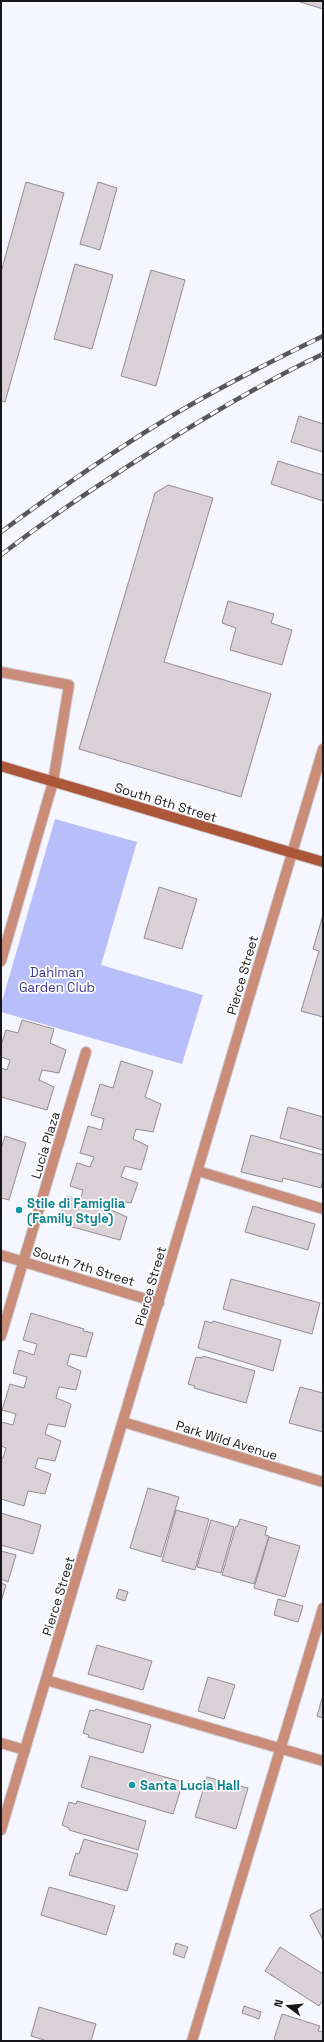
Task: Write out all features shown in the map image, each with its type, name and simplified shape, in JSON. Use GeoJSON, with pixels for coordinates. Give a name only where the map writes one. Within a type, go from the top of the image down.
{"type":"FeatureCollection","features":[{"type":"Feature","properties":{"kind":"street"},"geometry":{"type":"LineString","coordinates":[[1,672],[69,685],[53,782],[1,961]]}},
{"type":"Feature","properties":{"kind":"street","name":"Pierce Street"},"geometry":{"type":"LineString","coordinates":[[1,1830],[323,749]]}},
{"type":"Feature","properties":{"kind":"street","name":"South 6th Street"},"geometry":{"type":"LineString","coordinates":[[1,766],[323,862]]}},
{"type":"Feature","properties":{"kind":"street","name":"Lucia Plaza"},"geometry":{"type":"LineString","coordinates":[[1,1336],[86,1052]]}},
{"type":"Feature","properties":{"kind":"street"},"geometry":{"type":"LineString","coordinates":[[198,1171],[323,1210]]}},
{"type":"Feature","properties":{"kind":"street","name":"South 7th Street"},"geometry":{"type":"LineString","coordinates":[[1,1255],[159,1303]]}},
{"type":"Feature","properties":{"kind":"street","name":"Park Wild Avenue"},"geometry":{"type":"LineString","coordinates":[[123,1422],[323,1482]]}},
{"type":"Feature","properties":{"kind":"street"},"geometry":{"type":"LineString","coordinates":[[192,2041],[323,1608]]}},
{"type":"Feature","properties":{"kind":"street"},"geometry":{"type":"LineString","coordinates":[[46,1680],[323,1761]]}},
{"type":"Feature","properties":{"kind":"street"},"geometry":{"type":"LineString","coordinates":[[1,1743],[25,1750]]}},
{"type":"Feature","properties":{"kind":"green space","name":"Dahlman Garden Club"},"geometry":{"type":"Polygon","coordinates":[[[55,819],[137,842],[101,965],[203,995],[182,1064],[1,1012],[1,1005],[55,819]]]}},
{"type":"Feature","properties":{"kind":"building"},"geometry":{"type":"Polygon","coordinates":[[[297,1],[323,1],[323,9],[297,1]]]}},
{"type":"Feature","properties":{"kind":"building"},"geometry":{"type":"Polygon","coordinates":[[[26,182],[64,193],[5,402],[1,401],[1,272],[26,182]]]}},
{"type":"Feature","properties":{"kind":"building"},"geometry":{"type":"Polygon","coordinates":[[[98,182],[117,188],[100,250],[80,244],[98,182]]]}},
{"type":"Feature","properties":{"kind":"building"},"geometry":{"type":"Polygon","coordinates":[[[75,264],[113,275],[92,349],[54,339],[75,264]]]}},
{"type":"Feature","properties":{"kind":"building"},"geometry":{"type":"Polygon","coordinates":[[[151,270],[185,280],[156,386],[121,376],[151,270]]]}},
{"type":"Feature","properties":{"kind":"building"},"geometry":{"type":"Polygon","coordinates":[[[299,416],[323,424],[323,452],[291,442],[299,416]]]}},
{"type":"Feature","properties":{"kind":"building"},"geometry":{"type":"Polygon","coordinates":[[[278,461],[323,475],[323,501],[271,484],[278,461]]]}},
{"type":"Feature","properties":{"kind":"building"},"geometry":{"type":"Polygon","coordinates":[[[168,485],[213,498],[164,662],[271,694],[241,797],[79,749],[155,493],[168,485]]]}},
{"type":"Feature","properties":{"kind":"building"},"geometry":{"type":"Polygon","coordinates":[[[228,601],[274,614],[271,623],[292,630],[282,665],[230,650],[236,628],[222,623],[228,601]]]}},
{"type":"Feature","properties":{"kind":"building"},"geometry":{"type":"Polygon","coordinates":[[[159,887],[197,899],[182,949],[144,938],[159,887]]]}},
{"type":"Feature","properties":{"kind":"building"},"geometry":{"type":"Polygon","coordinates":[[[323,915],[323,1017],[301,1011],[319,951],[313,949],[323,915]]]}},
{"type":"Feature","properties":{"kind":"building"},"geometry":{"type":"Polygon","coordinates":[[[22,1020],[54,1029],[50,1043],[66,1050],[59,1073],[42,1070],[39,1080],[54,1087],[47,1110],[1,1097],[1,1068],[7,1070],[10,1060],[1,1057],[1,1045],[6,1030],[18,1033],[22,1020]]]}},
{"type":"Feature","properties":{"kind":"building"},"geometry":{"type":"Polygon","coordinates":[[[121,1061],[153,1071],[145,1097],[161,1104],[153,1132],[136,1129],[133,1139],[148,1146],[141,1170],[125,1166],[121,1177],[138,1183],[131,1203],[114,1200],[111,1210],[127,1217],[120,1240],[58,1223],[67,1196],[80,1201],[83,1190],[70,1186],[77,1163],[90,1167],[94,1157],[80,1153],[88,1126],[101,1130],[104,1119],[91,1115],[100,1084],[113,1088],[121,1061]]]}},
{"type":"Feature","properties":{"kind":"building"},"geometry":{"type":"Polygon","coordinates":[[[288,1107],[323,1117],[323,1150],[280,1138],[288,1107]]]}},
{"type":"Feature","properties":{"kind":"building"},"geometry":{"type":"Polygon","coordinates":[[[251,1135],[323,1155],[323,1179],[321,1188],[283,1178],[282,1182],[241,1172],[251,1135]]]}},
{"type":"Feature","properties":{"kind":"building"},"geometry":{"type":"Polygon","coordinates":[[[5,1136],[26,1143],[9,1200],[1,1198],[1,1149],[5,1136]]]}},
{"type":"Feature","properties":{"kind":"building"},"geometry":{"type":"Polygon","coordinates":[[[253,1206],[315,1224],[308,1250],[245,1232],[253,1206]]]}},
{"type":"Feature","properties":{"kind":"building"},"geometry":{"type":"Polygon","coordinates":[[[231,1279],[320,1303],[312,1334],[223,1309],[231,1279]]]}},
{"type":"Feature","properties":{"kind":"building"},"geometry":{"type":"Polygon","coordinates":[[[31,1313],[93,1333],[86,1357],[70,1354],[67,1365],[81,1371],[76,1390],[59,1387],[56,1398],[71,1404],[65,1427],[48,1424],[45,1434],[61,1441],[55,1461],[38,1458],[35,1468],[51,1474],[45,1494],[28,1491],[24,1506],[1,1499],[1,1458],[3,1458],[6,1448],[1,1446],[1,1422],[13,1425],[16,1414],[2,1410],[10,1384],[24,1388],[27,1377],[13,1373],[19,1350],[34,1355],[37,1344],[23,1340],[31,1313]]]}},
{"type":"Feature","properties":{"kind":"building"},"geometry":{"type":"Polygon","coordinates":[[[205,1321],[212,1323],[213,1321],[281,1340],[273,1371],[198,1348],[205,1321]]]}},
{"type":"Feature","properties":{"kind":"building"},"geometry":{"type":"Polygon","coordinates":[[[203,1356],[255,1371],[246,1403],[194,1388],[195,1386],[188,1384],[196,1357],[202,1358],[203,1356]]]}},
{"type":"Feature","properties":{"kind":"building"},"geometry":{"type":"Polygon","coordinates":[[[300,1387],[323,1393],[323,1432],[289,1423],[300,1387]]]}},
{"type":"Feature","properties":{"kind":"building"},"geometry":{"type":"Polygon","coordinates":[[[148,1488],[179,1497],[161,1557],[130,1548],[148,1488]]]}},
{"type":"Feature","properties":{"kind":"building"},"geometry":{"type":"Polygon","coordinates":[[[176,1510],[209,1519],[195,1570],[162,1561],[176,1510]]]}},
{"type":"Feature","properties":{"kind":"building"},"geometry":{"type":"Polygon","coordinates":[[[1,1513],[41,1525],[33,1554],[1,1545],[1,1513]]]}},
{"type":"Feature","properties":{"kind":"building"},"geometry":{"type":"Polygon","coordinates":[[[240,1519],[267,1527],[265,1535],[269,1536],[254,1584],[222,1575],[236,1526],[237,1527],[240,1519]]]}},
{"type":"Feature","properties":{"kind":"building"},"geometry":{"type":"Polygon","coordinates":[[[211,1520],[234,1527],[221,1573],[197,1567],[211,1520]]]}},
{"type":"Feature","properties":{"kind":"building"},"geometry":{"type":"Polygon","coordinates":[[[269,1537],[300,1546],[285,1597],[254,1588],[269,1537]]]}},
{"type":"Feature","properties":{"kind":"building"},"geometry":{"type":"Polygon","coordinates":[[[1,1551],[16,1555],[8,1582],[1,1579],[1,1551]]]}},
{"type":"Feature","properties":{"kind":"building"},"geometry":{"type":"Polygon","coordinates":[[[1,1583],[6,1585],[1,1602],[1,1583]]]}},
{"type":"Feature","properties":{"kind":"building"},"geometry":{"type":"Polygon","coordinates":[[[119,1589],[128,1592],[125,1601],[116,1598],[119,1589]]]}},
{"type":"Feature","properties":{"kind":"building"},"geometry":{"type":"Polygon","coordinates":[[[278,1599],[303,1606],[298,1622],[274,1615],[278,1599]]]}},
{"type":"Feature","properties":{"kind":"building"},"geometry":{"type":"Polygon","coordinates":[[[97,1645],[152,1661],[143,1690],[88,1674],[97,1645]]]}},
{"type":"Feature","properties":{"kind":"building"},"geometry":{"type":"Polygon","coordinates":[[[208,1677],[235,1685],[224,1719],[198,1711],[208,1677]]]}},
{"type":"Feature","properties":{"kind":"building"},"geometry":{"type":"Polygon","coordinates":[[[323,1695],[323,1718],[317,1716],[323,1695]]]}},
{"type":"Feature","properties":{"kind":"building"},"geometry":{"type":"Polygon","coordinates":[[[96,1709],[151,1725],[143,1753],[88,1737],[89,1735],[83,1733],[90,1710],[95,1711],[96,1709]]]}},
{"type":"Feature","properties":{"kind":"building","name":"Santa Lucia Hall"},"geometry":{"type":"Polygon","coordinates":[[[90,1756],[183,1782],[173,1814],[81,1787],[90,1756]]]}},
{"type":"Feature","properties":{"kind":"building"},"geometry":{"type":"Polygon","coordinates":[[[207,1777],[248,1788],[236,1829],[195,1817],[207,1777]]]}},
{"type":"Feature","properties":{"kind":"building"},"geometry":{"type":"Polygon","coordinates":[[[77,1801],[146,1821],[138,1850],[69,1830],[69,1828],[62,1825],[69,1802],[76,1804],[77,1801]]]}},
{"type":"Feature","properties":{"kind":"building"},"geometry":{"type":"Polygon","coordinates":[[[84,1839],[138,1854],[127,1891],[69,1875],[76,1853],[79,1854],[84,1839]]]}},
{"type":"Feature","properties":{"kind":"building"},"geometry":{"type":"Polygon","coordinates":[[[49,1887],[115,1906],[106,1935],[41,1915],[49,1887]]]}},
{"type":"Feature","properties":{"kind":"building"},"geometry":{"type":"Polygon","coordinates":[[[323,1908],[323,1940],[310,1915],[323,1908]]]}},
{"type":"Feature","properties":{"kind":"building"},"geometry":{"type":"Polygon","coordinates":[[[176,1943],[188,1947],[184,1958],[173,1954],[176,1943]]]}},
{"type":"Feature","properties":{"kind":"building"},"geometry":{"type":"Polygon","coordinates":[[[280,1947],[323,1974],[323,2000],[319,2006],[265,1971],[280,1947]]]}},
{"type":"Feature","properties":{"kind":"building"},"geometry":{"type":"Polygon","coordinates":[[[244,2006],[261,2012],[259,2019],[242,2013],[244,2006]]]}},
{"type":"Feature","properties":{"kind":"building"},"geometry":{"type":"Polygon","coordinates":[[[39,2007],[96,2024],[91,2041],[47,2041],[31,2036],[39,2007]]]}},
{"type":"Feature","properties":{"kind":"building"},"geometry":{"type":"Polygon","coordinates":[[[282,2014],[320,2026],[318,2031],[323,2032],[323,2041],[277,2041],[274,2039],[282,2014]]]}},
{"type":"Feature","properties":{"kind":"railway"},"geometry":{"type":"LineString","coordinates":[[1,532],[89,469],[134,439],[197,401],[268,363],[323,336]]}},
{"type":"Feature","properties":{"kind":"railway"},"geometry":{"type":"LineString","coordinates":[[1,555],[107,479],[166,442],[254,389],[323,354]]}},
{"type":"Feature","properties":{"kind":"place","name":"Stile di Famiglia (Family Style)"},"geometry":{"type":"Point","coordinates":[19,1210]}},
{"type":"Feature","properties":{"kind":"place","name":"Santa Lucia Hall"},"geometry":{"type":"Point","coordinates":[132,1785]}}]}
